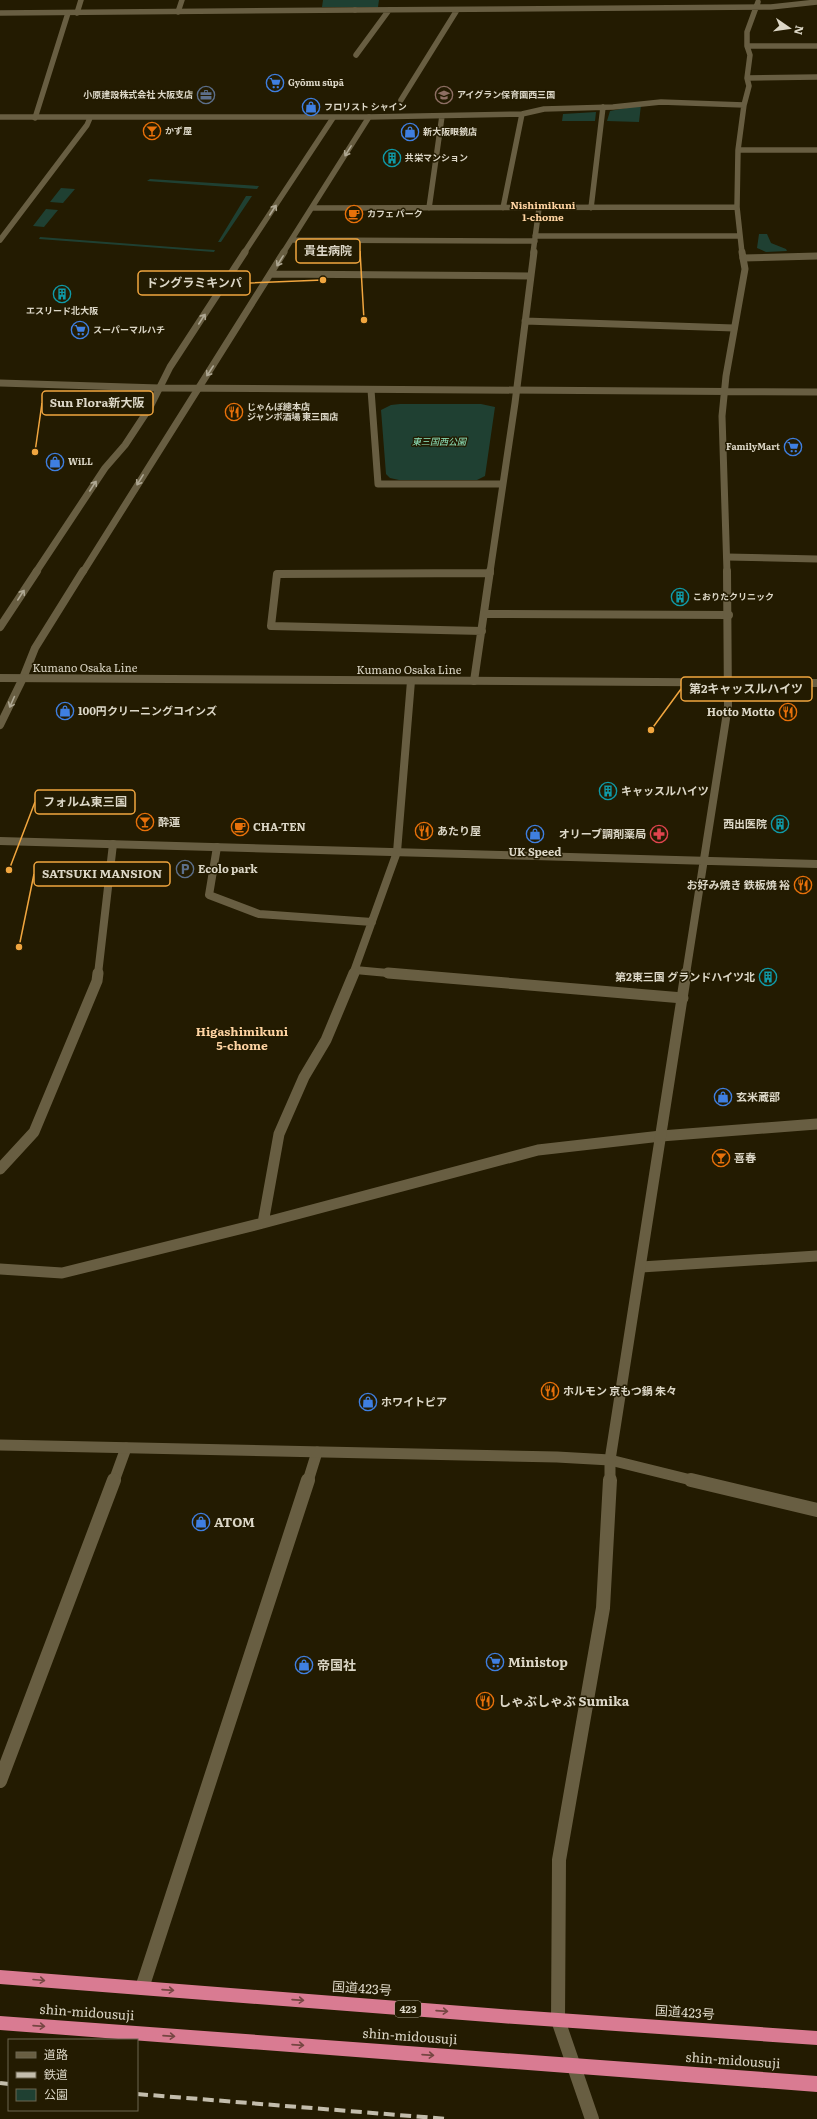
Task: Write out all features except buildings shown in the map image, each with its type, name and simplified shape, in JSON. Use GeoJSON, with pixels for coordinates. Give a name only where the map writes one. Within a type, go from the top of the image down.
{"type":"FeatureCollection","features":[{"type":"Feature","properties":{"kind":"highway","name":"国道423号"},"geometry":{"type":"LineString","coordinates":[[0,1977],[558,2020],[817,2038]]}},
{"type":"Feature","properties":{"kind":"highway","name":"shin-midousuji"},"geometry":{"type":"LineString","coordinates":[[0,2023],[817,2084]]}},
{"type":"Feature","properties":{"kind":"street"},"geometry":{"type":"LineString","coordinates":[[77,12],[81,0]]}},
{"type":"Feature","properties":{"kind":"street"},"geometry":{"type":"LineString","coordinates":[[178,12],[182,0]]}},
{"type":"Feature","properties":{"kind":"street"},"geometry":{"type":"LineString","coordinates":[[592,2119],[558,2020],[559,1860],[603,1608],[609,1507],[610,1460],[684,998],[728,706],[728,557],[722,416],[724,390],[745,269],[737,207],[738,150],[744,105],[749,86],[747,78],[750,55],[747,46],[746,32],[757,7],[758,0]]}},
{"type":"Feature","properties":{"kind":"street"},"geometry":{"type":"LineString","coordinates":[[0,13],[757,7],[817,2]]}},
{"type":"Feature","properties":{"kind":"street"},"geometry":{"type":"LineString","coordinates":[[356,55],[389,10]]}},
{"type":"Feature","properties":{"kind":"street"},"geometry":{"type":"LineString","coordinates":[[401,100],[456,10]]}},
{"type":"Feature","properties":{"kind":"street"},"geometry":{"type":"LineString","coordinates":[[35,118],[68,13]]}},
{"type":"Feature","properties":{"kind":"street"},"geometry":{"type":"LineString","coordinates":[[747,46],[817,46]]}},
{"type":"Feature","properties":{"kind":"street"},"geometry":{"type":"LineString","coordinates":[[747,78],[817,77]]}},
{"type":"Feature","properties":{"kind":"street"},"geometry":{"type":"LineString","coordinates":[[0,117],[369,118],[522,114],[544,109],[603,108],[661,102],[744,105]]}},
{"type":"Feature","properties":{"kind":"street"},"geometry":{"type":"LineString","coordinates":[[591,208],[603,108]]}},
{"type":"Feature","properties":{"kind":"street"},"geometry":{"type":"LineString","coordinates":[[503,208],[522,114]]}},
{"type":"Feature","properties":{"kind":"street"},"geometry":{"type":"LineString","coordinates":[[429,208],[442,116]]}},
{"type":"Feature","properties":{"kind":"street"},"geometry":{"type":"LineString","coordinates":[[0,240],[87,125],[90,118]]}},
{"type":"Feature","properties":{"kind":"street"},"geometry":{"type":"LineString","coordinates":[[0,628],[105,468],[125,445],[150,407],[170,367],[333,118]]}},
{"type":"Feature","properties":{"kind":"street"},"geometry":{"type":"LineString","coordinates":[[0,725],[8,711],[36,648],[369,118]]}},
{"type":"Feature","properties":{"kind":"street"},"geometry":{"type":"LineString","coordinates":[[738,150],[817,150]]}},
{"type":"Feature","properties":{"kind":"street"},"geometry":{"type":"LineString","coordinates":[[313,208],[737,207]]}},
{"type":"Feature","properties":{"kind":"street"},"geometry":{"type":"LineString","coordinates":[[474,681],[516,390],[539,208]]}},
{"type":"Feature","properties":{"kind":"street"},"geometry":{"type":"LineString","coordinates":[[293,240],[740,236]]}},
{"type":"Feature","properties":{"kind":"street"},"geometry":{"type":"LineString","coordinates":[[743,258],[817,256]]}},
{"type":"Feature","properties":{"kind":"street"},"geometry":{"type":"LineString","coordinates":[[272,274],[530,276]]}},
{"type":"Feature","properties":{"kind":"street"},"geometry":{"type":"LineString","coordinates":[[525,321],[734,328]]}},
{"type":"Feature","properties":{"kind":"street"},"geometry":{"type":"LineString","coordinates":[[0,383],[198,389],[724,390],[817,392]]}},
{"type":"Feature","properties":{"kind":"street"},"geometry":{"type":"LineString","coordinates":[[371,390],[378,484],[503,484]]}},
{"type":"Feature","properties":{"kind":"street"},"geometry":{"type":"LineString","coordinates":[[728,557],[817,559]]}},
{"type":"Feature","properties":{"kind":"street"},"geometry":{"type":"LineString","coordinates":[[482,631],[270,626],[277,574],[490,573]]}},
{"type":"Feature","properties":{"kind":"street"},"geometry":{"type":"LineString","coordinates":[[484,614],[729,615]]}},
{"type":"Feature","properties":{"kind":"street","name":"Kumano Osaka Line"},"geometry":{"type":"LineString","coordinates":[[0,678],[817,683]]}},
{"type":"Feature","properties":{"kind":"street"},"geometry":{"type":"LineString","coordinates":[[263,1223],[279,1134],[304,1077],[326,1040],[355,970],[397,852],[412,681]]}},
{"type":"Feature","properties":{"kind":"street"},"geometry":{"type":"LineString","coordinates":[[0,841],[817,864]]}},
{"type":"Feature","properties":{"kind":"street"},"geometry":{"type":"LineString","coordinates":[[0,1169],[34,1132],[96,982],[113,844]]}},
{"type":"Feature","properties":{"kind":"street"},"geometry":{"type":"LineString","coordinates":[[217,847],[209,895],[259,914],[372,922]]}},
{"type":"Feature","properties":{"kind":"street"},"geometry":{"type":"LineString","coordinates":[[355,970],[684,998]]}},
{"type":"Feature","properties":{"kind":"street"},"geometry":{"type":"LineString","coordinates":[[0,1269],[62,1273],[263,1223],[538,1150],[661,1136],[817,1126]]}},
{"type":"Feature","properties":{"kind":"street"},"geometry":{"type":"LineString","coordinates":[[641,1267],[817,1256]]}},
{"type":"Feature","properties":{"kind":"street"},"geometry":{"type":"LineString","coordinates":[[0,1446],[317,1452],[610,1460],[817,1510]]}},
{"type":"Feature","properties":{"kind":"street"},"geometry":{"type":"LineString","coordinates":[[0,1780],[126,1448]]}},
{"type":"Feature","properties":{"kind":"street"},"geometry":{"type":"LineString","coordinates":[[142,1988],[317,1452]]}},
{"type":"Feature","properties":{"kind":"green space"},"geometry":{"type":"Polygon","coordinates":[[[323,0],[379,0],[378,7],[322,7],[323,0]]]}},
{"type":"Feature","properties":{"kind":"green space"},"geometry":{"type":"Polygon","coordinates":[[[641,105],[639,122],[607,121],[610,111],[641,105]]]}},
{"type":"Feature","properties":{"kind":"green space"},"geometry":{"type":"Polygon","coordinates":[[[596,112],[595,121],[562,121],[563,114],[596,112]]]}},
{"type":"Feature","properties":{"kind":"green space"},"geometry":{"type":"Polygon","coordinates":[[[150,179],[259,186],[257,189],[147,181],[150,179]]]}},
{"type":"Feature","properties":{"kind":"green space"},"geometry":{"type":"Polygon","coordinates":[[[61,188],[75,189],[63,203],[50,202],[61,188]]]}},
{"type":"Feature","properties":{"kind":"green space"},"geometry":{"type":"Polygon","coordinates":[[[246,196],[252,196],[221,242],[218,242],[246,196]]]}},
{"type":"Feature","properties":{"kind":"green space"},"geometry":{"type":"Polygon","coordinates":[[[46,209],[58,210],[44,227],[33,226],[46,209]]]}},
{"type":"Feature","properties":{"kind":"green space"},"geometry":{"type":"Polygon","coordinates":[[[759,234],[767,234],[771,243],[786,249],[787,251],[766,252],[757,248],[759,234]]]}},
{"type":"Feature","properties":{"kind":"green space"},"geometry":{"type":"Polygon","coordinates":[[[40,237],[215,250],[214,252],[39,239],[40,237]]]}},
{"type":"Feature","properties":{"kind":"green space","name":"東三国西公園"},"geometry":{"type":"Polygon","coordinates":[[[481,404],[495,407],[485,476],[477,480],[399,480],[390,478],[386,474],[381,410],[391,405],[481,404]]]}},
{"type":"Feature","properties":{"kind":"railway"},"geometry":{"type":"LineString","coordinates":[[0,2083],[8,2084]]}},
{"type":"Feature","properties":{"kind":"railway"},"geometry":{"type":"LineString","coordinates":[[138,2094],[448,2119]]}},
{"type":"Feature","properties":{"kind":"place","name":"Gyōmu sūpā"},"geometry":{"type":"Point","coordinates":[275,83]}},
{"type":"Feature","properties":{"kind":"place","name":"小原建設株式会社 大阪支店"},"geometry":{"type":"Point","coordinates":[206,95]}},
{"type":"Feature","properties":{"kind":"place","name":"アイグラン保育園西三国"},"geometry":{"type":"Point","coordinates":[444,95]}},
{"type":"Feature","properties":{"kind":"place","name":"フロリスト シャイン"},"geometry":{"type":"Point","coordinates":[311,107]}},
{"type":"Feature","properties":{"kind":"place","name":"かず屋"},"geometry":{"type":"Point","coordinates":[152,131]}},
{"type":"Feature","properties":{"kind":"place","name":"新大阪眼鏡店"},"geometry":{"type":"Point","coordinates":[410,132]}},
{"type":"Feature","properties":{"kind":"place","name":"共栄マンション"},"geometry":{"type":"Point","coordinates":[392,158]}},
{"type":"Feature","properties":{"kind":"place","name":"カフェ パーク"},"geometry":{"type":"Point","coordinates":[354,214]}},
{"type":"Feature","properties":{"kind":"place","name":"ドングラミキンパ"},"geometry":{"type":"Point","coordinates":[323,280]}},
{"type":"Feature","properties":{"kind":"place","name":"エスリード北大阪"},"geometry":{"type":"Point","coordinates":[62,294]}},
{"type":"Feature","properties":{"kind":"place","name":"貴生病院"},"geometry":{"type":"Point","coordinates":[364,320]}},
{"type":"Feature","properties":{"kind":"place","name":"スーパーマルハチ"},"geometry":{"type":"Point","coordinates":[80,330]}},
{"type":"Feature","properties":{"kind":"place","name":"じゃんぼ總本店 ジャンボ酒場 東三国店"},"geometry":{"type":"Point","coordinates":[234,412]}},
{"type":"Feature","properties":{"kind":"place","name":"FamilyMart"},"geometry":{"type":"Point","coordinates":[793,447]}},
{"type":"Feature","properties":{"kind":"place","name":"Sun Flora新大阪"},"geometry":{"type":"Point","coordinates":[35,452]}},
{"type":"Feature","properties":{"kind":"place","name":"WiLL"},"geometry":{"type":"Point","coordinates":[55,462]}},
{"type":"Feature","properties":{"kind":"place","name":"こおりたクリニック"},"geometry":{"type":"Point","coordinates":[680,597]}},
{"type":"Feature","properties":{"kind":"place","name":"100円クリーニングコインズ"},"geometry":{"type":"Point","coordinates":[65,711]}},
{"type":"Feature","properties":{"kind":"place","name":"Hotto Motto"},"geometry":{"type":"Point","coordinates":[788,712]}},
{"type":"Feature","properties":{"kind":"place","name":"第2キャッスルハイツ"},"geometry":{"type":"Point","coordinates":[651,730]}},
{"type":"Feature","properties":{"kind":"place","name":"キャッスルハイツ"},"geometry":{"type":"Point","coordinates":[608,791]}},
{"type":"Feature","properties":{"kind":"place","name":"酔蓮"},"geometry":{"type":"Point","coordinates":[145,822]}},
{"type":"Feature","properties":{"kind":"place","name":"西出医院"},"geometry":{"type":"Point","coordinates":[780,824]}},
{"type":"Feature","properties":{"kind":"place","name":"CHA-TEN"},"geometry":{"type":"Point","coordinates":[240,827]}},
{"type":"Feature","properties":{"kind":"place","name":"あたり屋"},"geometry":{"type":"Point","coordinates":[424,831]}},
{"type":"Feature","properties":{"kind":"place","name":"UK Speed"},"geometry":{"type":"Point","coordinates":[535,834]}},
{"type":"Feature","properties":{"kind":"place","name":"オリーブ調剤薬局"},"geometry":{"type":"Point","coordinates":[659,834]}},
{"type":"Feature","properties":{"kind":"place","name":"Ecolo park"},"geometry":{"type":"Point","coordinates":[185,869]}},
{"type":"Feature","properties":{"kind":"place","name":"フォルム東三国"},"geometry":{"type":"Point","coordinates":[9,870]}},
{"type":"Feature","properties":{"kind":"place","name":"お好み焼き 鉄板焼 裕"},"geometry":{"type":"Point","coordinates":[803,885]}},
{"type":"Feature","properties":{"kind":"place","name":"SATSUKI MANSION"},"geometry":{"type":"Point","coordinates":[19,947]}},
{"type":"Feature","properties":{"kind":"place","name":"第2東三国 グランドハイツ北"},"geometry":{"type":"Point","coordinates":[768,977]}},
{"type":"Feature","properties":{"kind":"place","name":"玄米蔵部"},"geometry":{"type":"Point","coordinates":[723,1097]}},
{"type":"Feature","properties":{"kind":"place","name":"喜春"},"geometry":{"type":"Point","coordinates":[721,1158]}},
{"type":"Feature","properties":{"kind":"place","name":"ホルモン 京もつ鍋 朱々"},"geometry":{"type":"Point","coordinates":[550,1391]}},
{"type":"Feature","properties":{"kind":"place","name":"ホワイトピア"},"geometry":{"type":"Point","coordinates":[368,1402]}},
{"type":"Feature","properties":{"kind":"place","name":"ATOM"},"geometry":{"type":"Point","coordinates":[201,1522]}},
{"type":"Feature","properties":{"kind":"place","name":"Ministop"},"geometry":{"type":"Point","coordinates":[495,1662]}},
{"type":"Feature","properties":{"kind":"place","name":"帝国社"},"geometry":{"type":"Point","coordinates":[304,1665]}},
{"type":"Feature","properties":{"kind":"place","name":"しゃぶしゃぶ Sumika"},"geometry":{"type":"Point","coordinates":[485,1701]}},
{"type":"Feature","properties":{"kind":"district","name":"Nishimikuni 1-chome"},"geometry":{"type":"Point","coordinates":[543,210]}},
{"type":"Feature","properties":{"kind":"district","name":"Higashimikuni 5-chome"},"geometry":{"type":"Point","coordinates":[242,1039]}}]}
